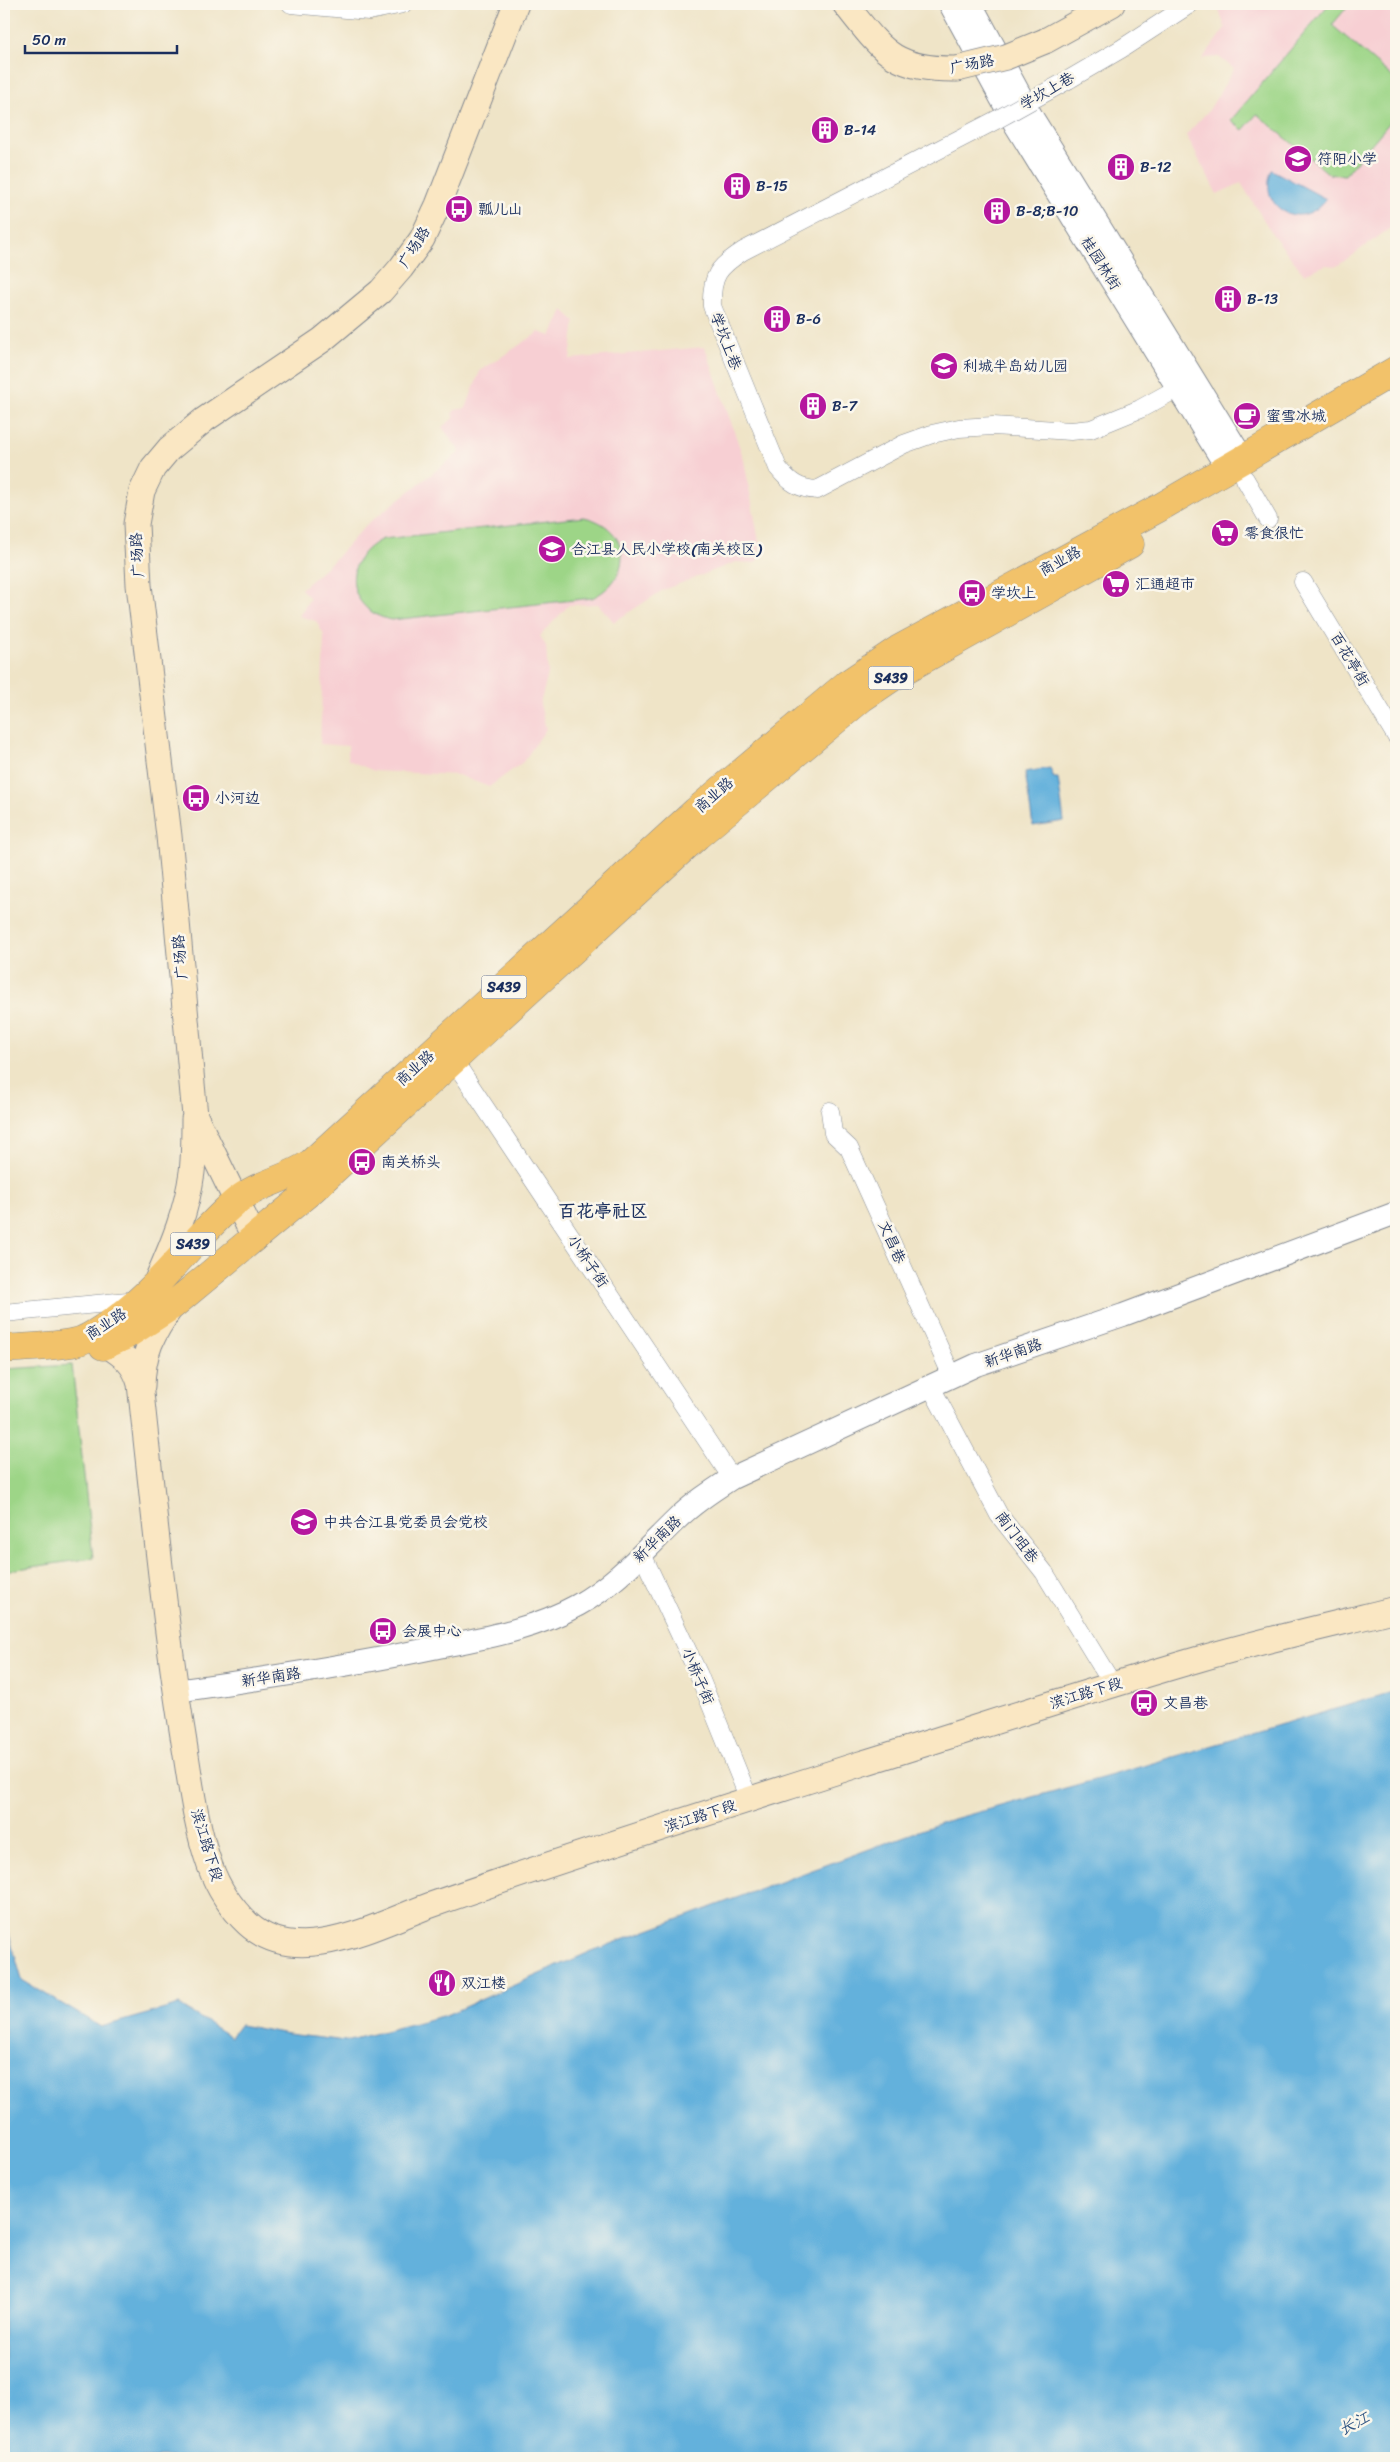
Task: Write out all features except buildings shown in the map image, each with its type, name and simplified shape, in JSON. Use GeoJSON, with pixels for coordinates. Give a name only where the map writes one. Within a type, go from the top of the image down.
{"type":"FeatureCollection","features":[{"type":"Feature","properties":{"kind":"main road","name":"广场路"},"geometry":{"type":"LineString","coordinates":[[254,1237],[235,1202],[195,1116],[169,836],[139,585],[136,524],[142,491],[153,468],[169,449],[204,420],[322,340],[381,292],[402,268],[422,239],[438,205],[516,4]]}},
{"type":"Feature","properties":{"kind":"main road","name":"广场路"},"geometry":{"type":"LineString","coordinates":[[845,4],[868,34],[891,55],[924,67],[957,69],[1006,57],[1044,41],[1112,4]]}},
{"type":"Feature","properties":{"kind":"main road","name":"商业路"},"geometry":{"type":"LineString","coordinates":[[77,1342],[94,1347],[107,1345],[156,1298],[201,1236],[235,1202],[248,1192],[293,1174],[311,1162],[447,1052],[704,830],[862,698],[899,673],[1238,469],[1396,370]]}},
{"type":"Feature","properties":{"kind":"main road","name":"商业路"},"geometry":{"type":"LineString","coordinates":[[1238,469],[1396,392]]}},
{"type":"Feature","properties":{"kind":"main road","name":"商业路"},"geometry":{"type":"LineString","coordinates":[[77,1342],[156,1298],[254,1237],[313,1189],[447,1052]]}},
{"type":"Feature","properties":{"kind":"main road"},"geometry":{"type":"LineString","coordinates":[[141,1396],[142,1375],[148,1346],[155,1329],[156,1298],[177,1236],[192,1172],[195,1116]]}},
{"type":"Feature","properties":{"kind":"main road","name":"S439"},"geometry":{"type":"LineString","coordinates":[[4,1349],[77,1342]]}},
{"type":"Feature","properties":{"kind":"main road"},"geometry":{"type":"LineString","coordinates":[[107,1345],[125,1357],[134,1367],[141,1396],[176,1691]]}},
{"type":"Feature","properties":{"kind":"main road","name":"滨江路下段"},"geometry":{"type":"LineString","coordinates":[[176,1691],[197,1818],[211,1868],[220,1888],[232,1908],[253,1928],[271,1939],[290,1945],[312,1945],[356,1932],[434,1904],[749,1800],[1113,1685],[1204,1658],[1396,1609]]}},
{"type":"Feature","properties":{"kind":"street"},"geometry":{"type":"LineString","coordinates":[[291,4],[369,11],[403,4]]}},
{"type":"Feature","properties":{"kind":"street","name":"桂园林街"},"geometry":{"type":"LineString","coordinates":[[950,4],[1016,126],[1186,383]]}},
{"type":"Feature","properties":{"kind":"street","name":"桂园林街"},"geometry":{"type":"LineString","coordinates":[[971,4],[1032,117],[1238,469]]}},
{"type":"Feature","properties":{"kind":"street","name":"学坎上巷"},"geometry":{"type":"LineString","coordinates":[[1186,383],[1140,409],[1092,429],[1071,431],[993,426],[960,428],[932,434],[904,444],[817,490],[804,489],[788,480],[778,468],[712,306],[712,291],[718,271],[726,262],[743,251],[998,120],[1122,49],[1190,4]]}},
{"type":"Feature","properties":{"kind":"street"},"geometry":{"type":"LineString","coordinates":[[1238,469],[1268,519]]}},
{"type":"Feature","properties":{"kind":"street","name":"百花亭街"},"geometry":{"type":"LineString","coordinates":[[1303,582],[1396,736]]}},
{"type":"Feature","properties":{"kind":"street","name":"小桥子街"},"geometry":{"type":"LineString","coordinates":[[447,1052],[732,1478]]}},
{"type":"Feature","properties":{"kind":"street","name":"文昌巷"},"geometry":{"type":"LineString","coordinates":[[830,1111],[833,1133],[849,1148],[952,1376]]}},
{"type":"Feature","properties":{"kind":"street","name":"新华南路"},"geometry":{"type":"LineString","coordinates":[[176,1691],[345,1667],[511,1632],[539,1624],[579,1604],[616,1578],[676,1520],[705,1496],[732,1478],[952,1376],[1123,1315],[1241,1269],[1396,1213]]}},
{"type":"Feature","properties":{"kind":"street"},"geometry":{"type":"LineString","coordinates":[[4,1313],[156,1298]]}},
{"type":"Feature","properties":{"kind":"street","name":"南门咀巷"},"geometry":{"type":"LineString","coordinates":[[930,1385],[999,1514],[1044,1572],[1113,1685]]}},
{"type":"Feature","properties":{"kind":"street","name":"小桥子街"},"geometry":{"type":"LineString","coordinates":[[642,1554],[698,1673],[749,1800]]}},
{"type":"Feature","properties":{"kind":"shaded area","name":"符阳小学"},"geometry":{"type":"Polygon","coordinates":[[[1217,4],[1396,4],[1396,224],[1337,266],[1326,265],[1304,274],[1273,235],[1241,183],[1217,194],[1186,135],[1209,110],[1234,69],[1219,57],[1205,58],[1201,61],[1225,28],[1217,4]]]}},
{"type":"Feature","properties":{"kind":"shaded area","name":"合江县人民小学校(南关校区)"},"geometry":{"type":"Polygon","coordinates":[[[563,310],[575,321],[570,359],[705,347],[744,460],[760,547],[759,558],[755,563],[736,562],[663,590],[614,622],[598,604],[569,605],[540,636],[546,646],[548,674],[540,704],[546,729],[523,762],[489,787],[458,775],[374,771],[348,760],[348,746],[320,744],[324,635],[316,621],[299,616],[310,598],[301,589],[337,557],[367,524],[460,452],[442,427],[455,417],[452,414],[455,410],[466,408],[480,371],[539,332],[551,336],[563,310]]]}},
{"type":"Feature","properties":{"kind":"green space"},"geometry":{"type":"Polygon","coordinates":[[[1329,4],[1345,4],[1348,6],[1332,25],[1396,80],[1396,115],[1345,175],[1329,174],[1257,114],[1243,130],[1231,120],[1329,4]]]}},
{"type":"Feature","properties":{"kind":"green space"},"geometry":{"type":"Polygon","coordinates":[[[584,517],[600,523],[611,531],[619,542],[622,554],[621,566],[616,578],[606,589],[592,598],[391,620],[376,614],[364,606],[357,595],[354,583],[355,570],[360,558],[369,548],[383,539],[584,517]]]}},
{"type":"Feature","properties":{"kind":"green space"},"geometry":{"type":"Polygon","coordinates":[[[72,1365],[93,1558],[4,1571],[4,1369],[72,1365]]]}},
{"type":"Feature","properties":{"kind":"water"},"geometry":{"type":"Polygon","coordinates":[[[1272,170],[1326,199],[1316,209],[1305,214],[1294,215],[1284,212],[1276,205],[1270,195],[1269,184],[1272,170]]]}},
{"type":"Feature","properties":{"kind":"water"},"geometry":{"type":"Polygon","coordinates":[[[1050,768],[1054,778],[1058,778],[1064,821],[1033,826],[1025,772],[1050,768]]]}},
{"type":"Feature","properties":{"kind":"water","name":"长江"},"geometry":{"type":"Polygon","coordinates":[[[1396,1691],[1396,2458],[4,2458],[4,1917],[22,1980],[101,2027],[179,2005],[231,2037],[240,2025],[288,2034],[346,2041],[446,2015],[592,1951],[943,1822],[1116,1774],[1396,1691]]]}},
{"type":"Feature","properties":{"kind":"place","name":"B-14"},"geometry":{"type":"Point","coordinates":[825,130]}},
{"type":"Feature","properties":{"kind":"place","name":"符阳小学"},"geometry":{"type":"Point","coordinates":[1298,159]}},
{"type":"Feature","properties":{"kind":"place","name":"B-12"},"geometry":{"type":"Point","coordinates":[1121,167]}},
{"type":"Feature","properties":{"kind":"place","name":"B-15"},"geometry":{"type":"Point","coordinates":[737,186]}},
{"type":"Feature","properties":{"kind":"place","name":"瓢儿山"},"geometry":{"type":"Point","coordinates":[459,209]}},
{"type":"Feature","properties":{"kind":"place","name":"B-8;B-10"},"geometry":{"type":"Point","coordinates":[997,211]}},
{"type":"Feature","properties":{"kind":"place","name":"B-13"},"geometry":{"type":"Point","coordinates":[1228,299]}},
{"type":"Feature","properties":{"kind":"place","name":"B-6"},"geometry":{"type":"Point","coordinates":[777,319]}},
{"type":"Feature","properties":{"kind":"place","name":"利城半岛幼儿园"},"geometry":{"type":"Point","coordinates":[944,366]}},
{"type":"Feature","properties":{"kind":"place","name":"B-7"},"geometry":{"type":"Point","coordinates":[813,406]}},
{"type":"Feature","properties":{"kind":"place","name":"蜜雪冰城"},"geometry":{"type":"Point","coordinates":[1247,416]}},
{"type":"Feature","properties":{"kind":"place","name":"零食很忙"},"geometry":{"type":"Point","coordinates":[1225,533]}},
{"type":"Feature","properties":{"kind":"place","name":"合江县人民小学校(南关校区)"},"geometry":{"type":"Point","coordinates":[552,549]}},
{"type":"Feature","properties":{"kind":"place","name":"汇通超市"},"geometry":{"type":"Point","coordinates":[1116,584]}},
{"type":"Feature","properties":{"kind":"place","name":"学坎上"},"geometry":{"type":"Point","coordinates":[972,593]}},
{"type":"Feature","properties":{"kind":"place","name":"小河边"},"geometry":{"type":"Point","coordinates":[196,798]}},
{"type":"Feature","properties":{"kind":"place","name":"南关桥头"},"geometry":{"type":"Point","coordinates":[362,1162]}},
{"type":"Feature","properties":{"kind":"place","name":"中共合江县党委员会党校"},"geometry":{"type":"Point","coordinates":[304,1522]}},
{"type":"Feature","properties":{"kind":"place","name":"会展中心"},"geometry":{"type":"Point","coordinates":[383,1631]}},
{"type":"Feature","properties":{"kind":"place","name":"文昌巷"},"geometry":{"type":"Point","coordinates":[1144,1703]}},
{"type":"Feature","properties":{"kind":"place","name":"双江楼"},"geometry":{"type":"Point","coordinates":[442,1983]}},
{"type":"Feature","properties":{"kind":"district","name":"百花亭社区"},"geometry":{"type":"Point","coordinates":[603,1211]}}]}
